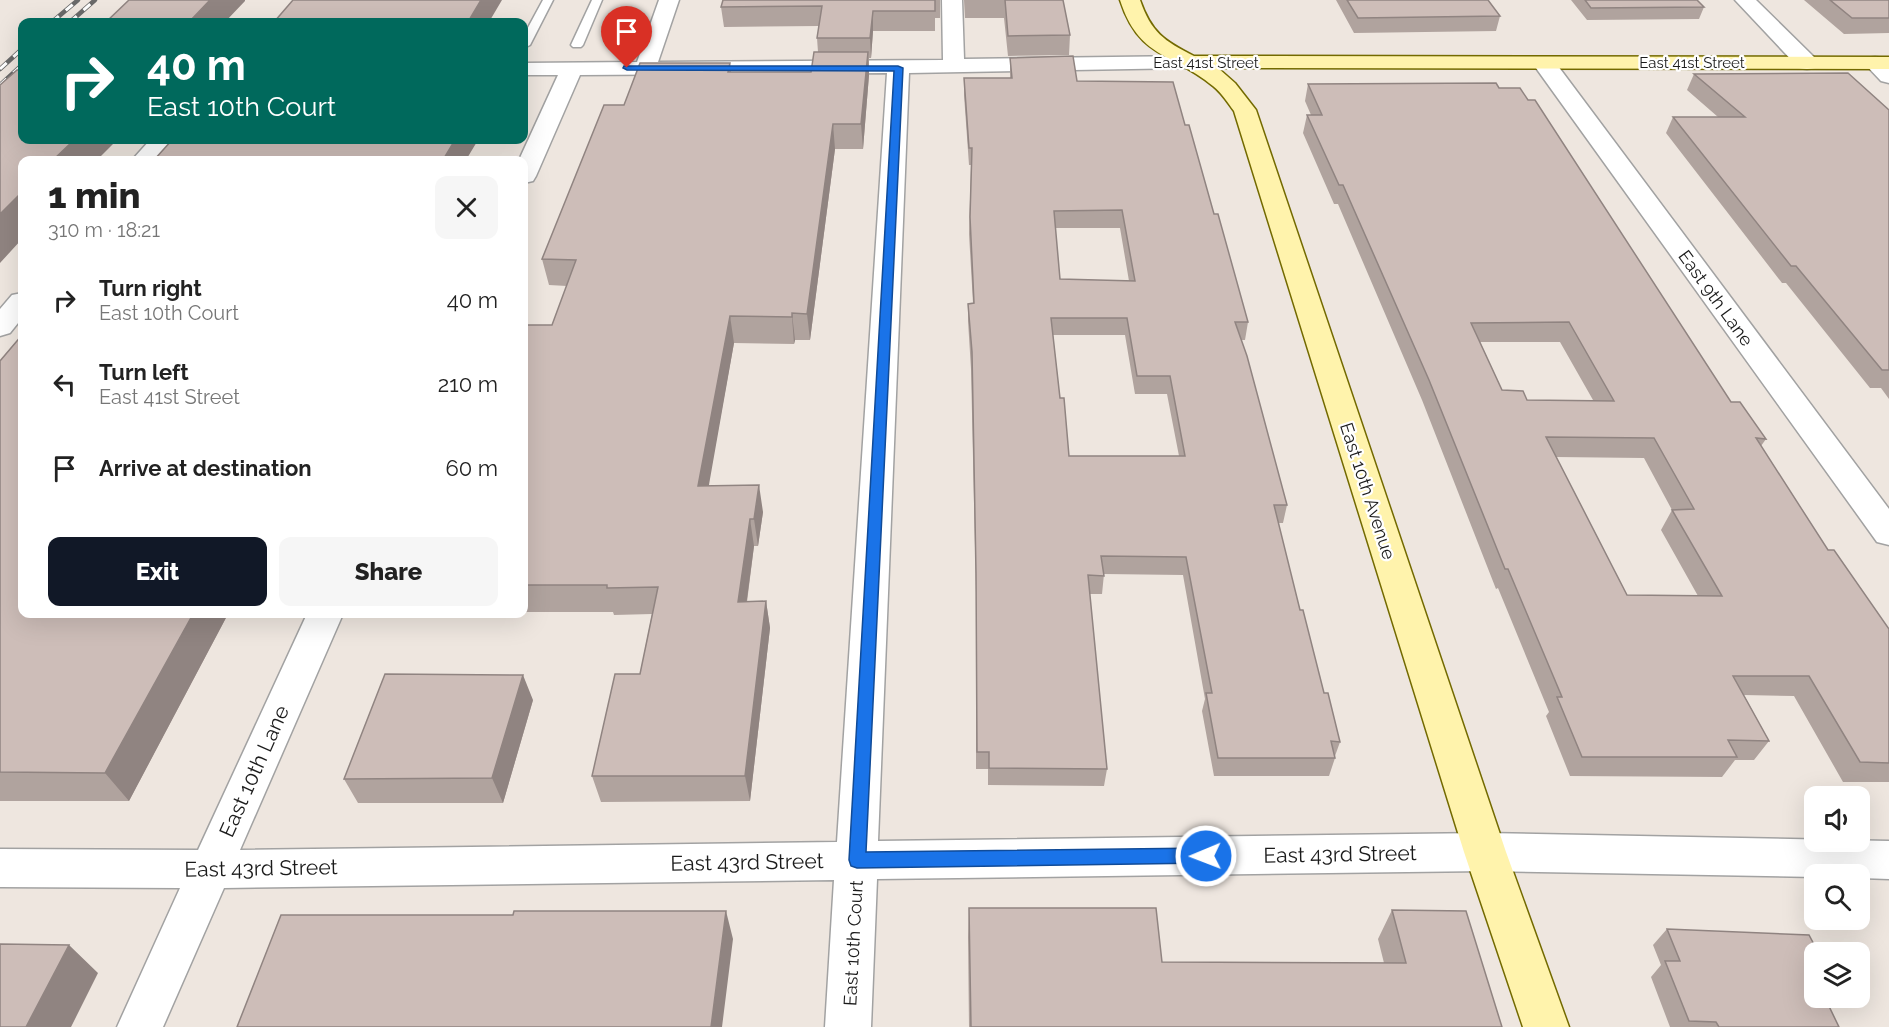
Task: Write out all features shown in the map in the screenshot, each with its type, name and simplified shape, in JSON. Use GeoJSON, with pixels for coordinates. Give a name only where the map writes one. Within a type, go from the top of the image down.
{"type":"FeatureCollection","features":[{"type":"Feature","properties":{"kind":"street"},"geometry":{"type":"LineString","coordinates":[[645,67],[669,0]]}},
{"type":"Feature","properties":{"kind":"street"},"geometry":{"type":"LineString","coordinates":[[952,0],[954,67]]}},
{"type":"Feature","properties":{"kind":"street","name":"East 10th Avenue"},"geometry":{"type":"LineString","coordinates":[[1130,0],[1134,19],[1151,41],[1221,81],[1245,110],[1485,852],[1546,1027]]}},
{"type":"Feature","properties":{"kind":"street"},"geometry":{"type":"LineString","coordinates":[[1745,0],[1807,63]]}},
{"type":"Feature","properties":{"kind":"street","name":"East 41st Street"},"geometry":{"type":"LineString","coordinates":[[528,69],[898,68],[1189,62],[1807,63],[1884,68]]}},
{"type":"Feature","properties":{"kind":"street","name":"East 9th Lane"},"geometry":{"type":"LineString","coordinates":[[1544,63],[1889,532]]}},
{"type":"Feature","properties":{"kind":"street","name":"East 10th Court"},"geometry":{"type":"LineString","coordinates":[[848,1027],[898,68]]}},
{"type":"Feature","properties":{"kind":"street"},"geometry":{"type":"LineString","coordinates":[[528,167],[572,69]]}},
{"type":"Feature","properties":{"kind":"street"},"geometry":{"type":"LineString","coordinates":[[148,156],[159,144]]}},
{"type":"Feature","properties":{"kind":"street"},"geometry":{"type":"LineString","coordinates":[[0,327],[18,306]]}},
{"type":"Feature","properties":{"kind":"street","name":"East 10th Lane"},"geometry":{"type":"LineString","coordinates":[[140,1027],[323,618]]}},
{"type":"Feature","properties":{"kind":"street","name":"East 43rd Street"},"geometry":{"type":"LineString","coordinates":[[0,868],[209,869],[1485,852],[1889,860]]}},
{"type":"Feature","properties":{"kind":"lane"},"geometry":{"type":"LineString","coordinates":[[528,38],[548,0]]}},
{"type":"Feature","properties":{"kind":"lane"},"geometry":{"type":"LineString","coordinates":[[577,45],[597,0]]}},
{"type":"Feature","properties":{"kind":"building"},"geometry":{"type":"Polygon","coordinates":[[[129,0],[210,0],[193,18],[110,18],[129,0]]]}},
{"type":"Feature","properties":{"kind":"building"},"geometry":{"type":"Polygon","coordinates":[[[293,0],[481,0],[470,18],[277,18],[293,0]]]}},
{"type":"Feature","properties":{"kind":"building"},"geometry":{"type":"Polygon","coordinates":[[[723,0],[935,0],[935,11],[873,11],[870,38],[817,38],[822,6],[721,7],[723,0]]]}},
{"type":"Feature","properties":{"kind":"building"},"geometry":{"type":"Polygon","coordinates":[[[1005,0],[1063,0],[1070,35],[1008,36],[1005,0]]]}},
{"type":"Feature","properties":{"kind":"building"},"geometry":{"type":"Polygon","coordinates":[[[1347,0],[1488,0],[1500,16],[1358,18],[1347,0]]]}},
{"type":"Feature","properties":{"kind":"building"},"geometry":{"type":"Polygon","coordinates":[[[1585,0],[1697,0],[1704,7],[1591,8],[1585,0]]]}},
{"type":"Feature","properties":{"kind":"building"},"geometry":{"type":"Polygon","coordinates":[[[1830,0],[1889,0],[1889,18],[1852,18],[1830,0]]]}},
{"type":"Feature","properties":{"kind":"building"},"geometry":{"type":"Polygon","coordinates":[[[814,52],[868,52],[861,124],[833,124],[807,314],[792,313],[792,317],[730,316],[698,486],[759,485],[754,519],[750,519],[738,602],[766,601],[745,776],[592,776],[615,674],[640,674],[658,587],[528,585],[528,325],[552,325],[576,260],[542,259],[604,105],[624,105],[640,63],[730,63],[728,72],[811,72],[814,52]]]}},
{"type":"Feature","properties":{"kind":"building"},"geometry":{"type":"Polygon","coordinates":[[[1073,56],[1077,81],[1173,82],[1185,125],[1189,125],[1214,214],[1218,214],[1248,322],[1235,322],[1247,356],[1287,505],[1274,505],[1300,610],[1303,610],[1324,693],[1328,693],[1340,742],[1331,741],[1335,758],[1218,758],[1206,693],[1212,693],[1186,557],[1101,556],[1104,576],[1088,575],[1107,769],[989,768],[989,752],[977,752],[972,352],[968,304],[974,303],[970,217],[972,148],[969,148],[964,78],[1012,78],[1010,58],[1073,56]],[[1122,210],[1054,211],[1060,279],[1135,281],[1122,210]],[[1051,318],[1060,398],[1064,398],[1069,456],[1185,456],[1170,376],[1137,376],[1127,318],[1051,318]]]}},
{"type":"Feature","properties":{"kind":"building"},"geometry":{"type":"Polygon","coordinates":[[[18,70],[18,144],[70,144],[57,156],[18,156],[18,196],[0,214],[0,85],[18,70]]]}},
{"type":"Feature","properties":{"kind":"building"},"geometry":{"type":"Polygon","coordinates":[[[1848,73],[1889,110],[1889,370],[1882,370],[1796,266],[1791,266],[1673,117],[1745,117],[1694,74],[1848,73]]]}},
{"type":"Feature","properties":{"kind":"building"},"geometry":{"type":"Polygon","coordinates":[[[1496,83],[1499,88],[1520,88],[1528,100],[1535,100],[1731,402],[1740,402],[1766,439],[1756,438],[1828,550],[1834,550],[1889,629],[1889,763],[1860,762],[1809,676],[1733,676],[1769,741],[1728,740],[1737,757],[1582,757],[1557,697],[1562,697],[1508,569],[1505,569],[1429,380],[1343,185],[1339,185],[1307,115],[1322,115],[1308,84],[1496,83]],[[1569,322],[1471,323],[1502,390],[1523,391],[1527,400],[1614,401],[1569,322]],[[1546,437],[1627,595],[1722,596],[1672,510],[1694,509],[1654,438],[1546,437]]]}},
{"type":"Feature","properties":{"kind":"building"},"geometry":{"type":"Polygon","coordinates":[[[168,144],[453,144],[445,156],[158,156],[168,144]]]}},
{"type":"Feature","properties":{"kind":"building"},"geometry":{"type":"Polygon","coordinates":[[[18,340],[18,618],[191,618],[105,773],[0,772],[0,361],[18,340]]]}},
{"type":"Feature","properties":{"kind":"building"},"geometry":{"type":"Polygon","coordinates":[[[385,674],[523,675],[492,778],[344,779],[385,674]]]}},
{"type":"Feature","properties":{"kind":"building"},"geometry":{"type":"Polygon","coordinates":[[[969,908],[1156,908],[1162,962],[1406,963],[1392,910],[1466,911],[1502,1027],[971,1027],[969,908]]]}},
{"type":"Feature","properties":{"kind":"building"},"geometry":{"type":"Polygon","coordinates":[[[514,911],[726,911],[711,1027],[237,1027],[281,915],[513,915],[514,911]]]}},
{"type":"Feature","properties":{"kind":"building"},"geometry":{"type":"Polygon","coordinates":[[[1667,929],[1809,935],[1813,942],[1804,942],[1804,1008],[1830,1008],[1839,1027],[1719,1027],[1716,1022],[1689,1021],[1665,961],[1680,961],[1667,929]]]}},
{"type":"Feature","properties":{"kind":"building"},"geometry":{"type":"Polygon","coordinates":[[[0,944],[69,945],[26,1027],[0,1027],[0,944]]]}},
{"type":"Feature","properties":{"kind":"railway"},"geometry":{"type":"LineString","coordinates":[[57,18],[78,0]]}},
{"type":"Feature","properties":{"kind":"railway"},"geometry":{"type":"LineString","coordinates":[[75,18],[95,0]]}},
{"type":"Feature","properties":{"kind":"railway"},"geometry":{"type":"LineString","coordinates":[[0,69],[18,53]]}},
{"type":"Feature","properties":{"kind":"railway"},"geometry":{"type":"LineString","coordinates":[[0,85],[18,69]]}},
{"type":"Feature","properties":{"kind":"route"},"geometry":{"type":"LineString","coordinates":[[627,68],[898,68],[857,860],[1206,856]]}}]}
